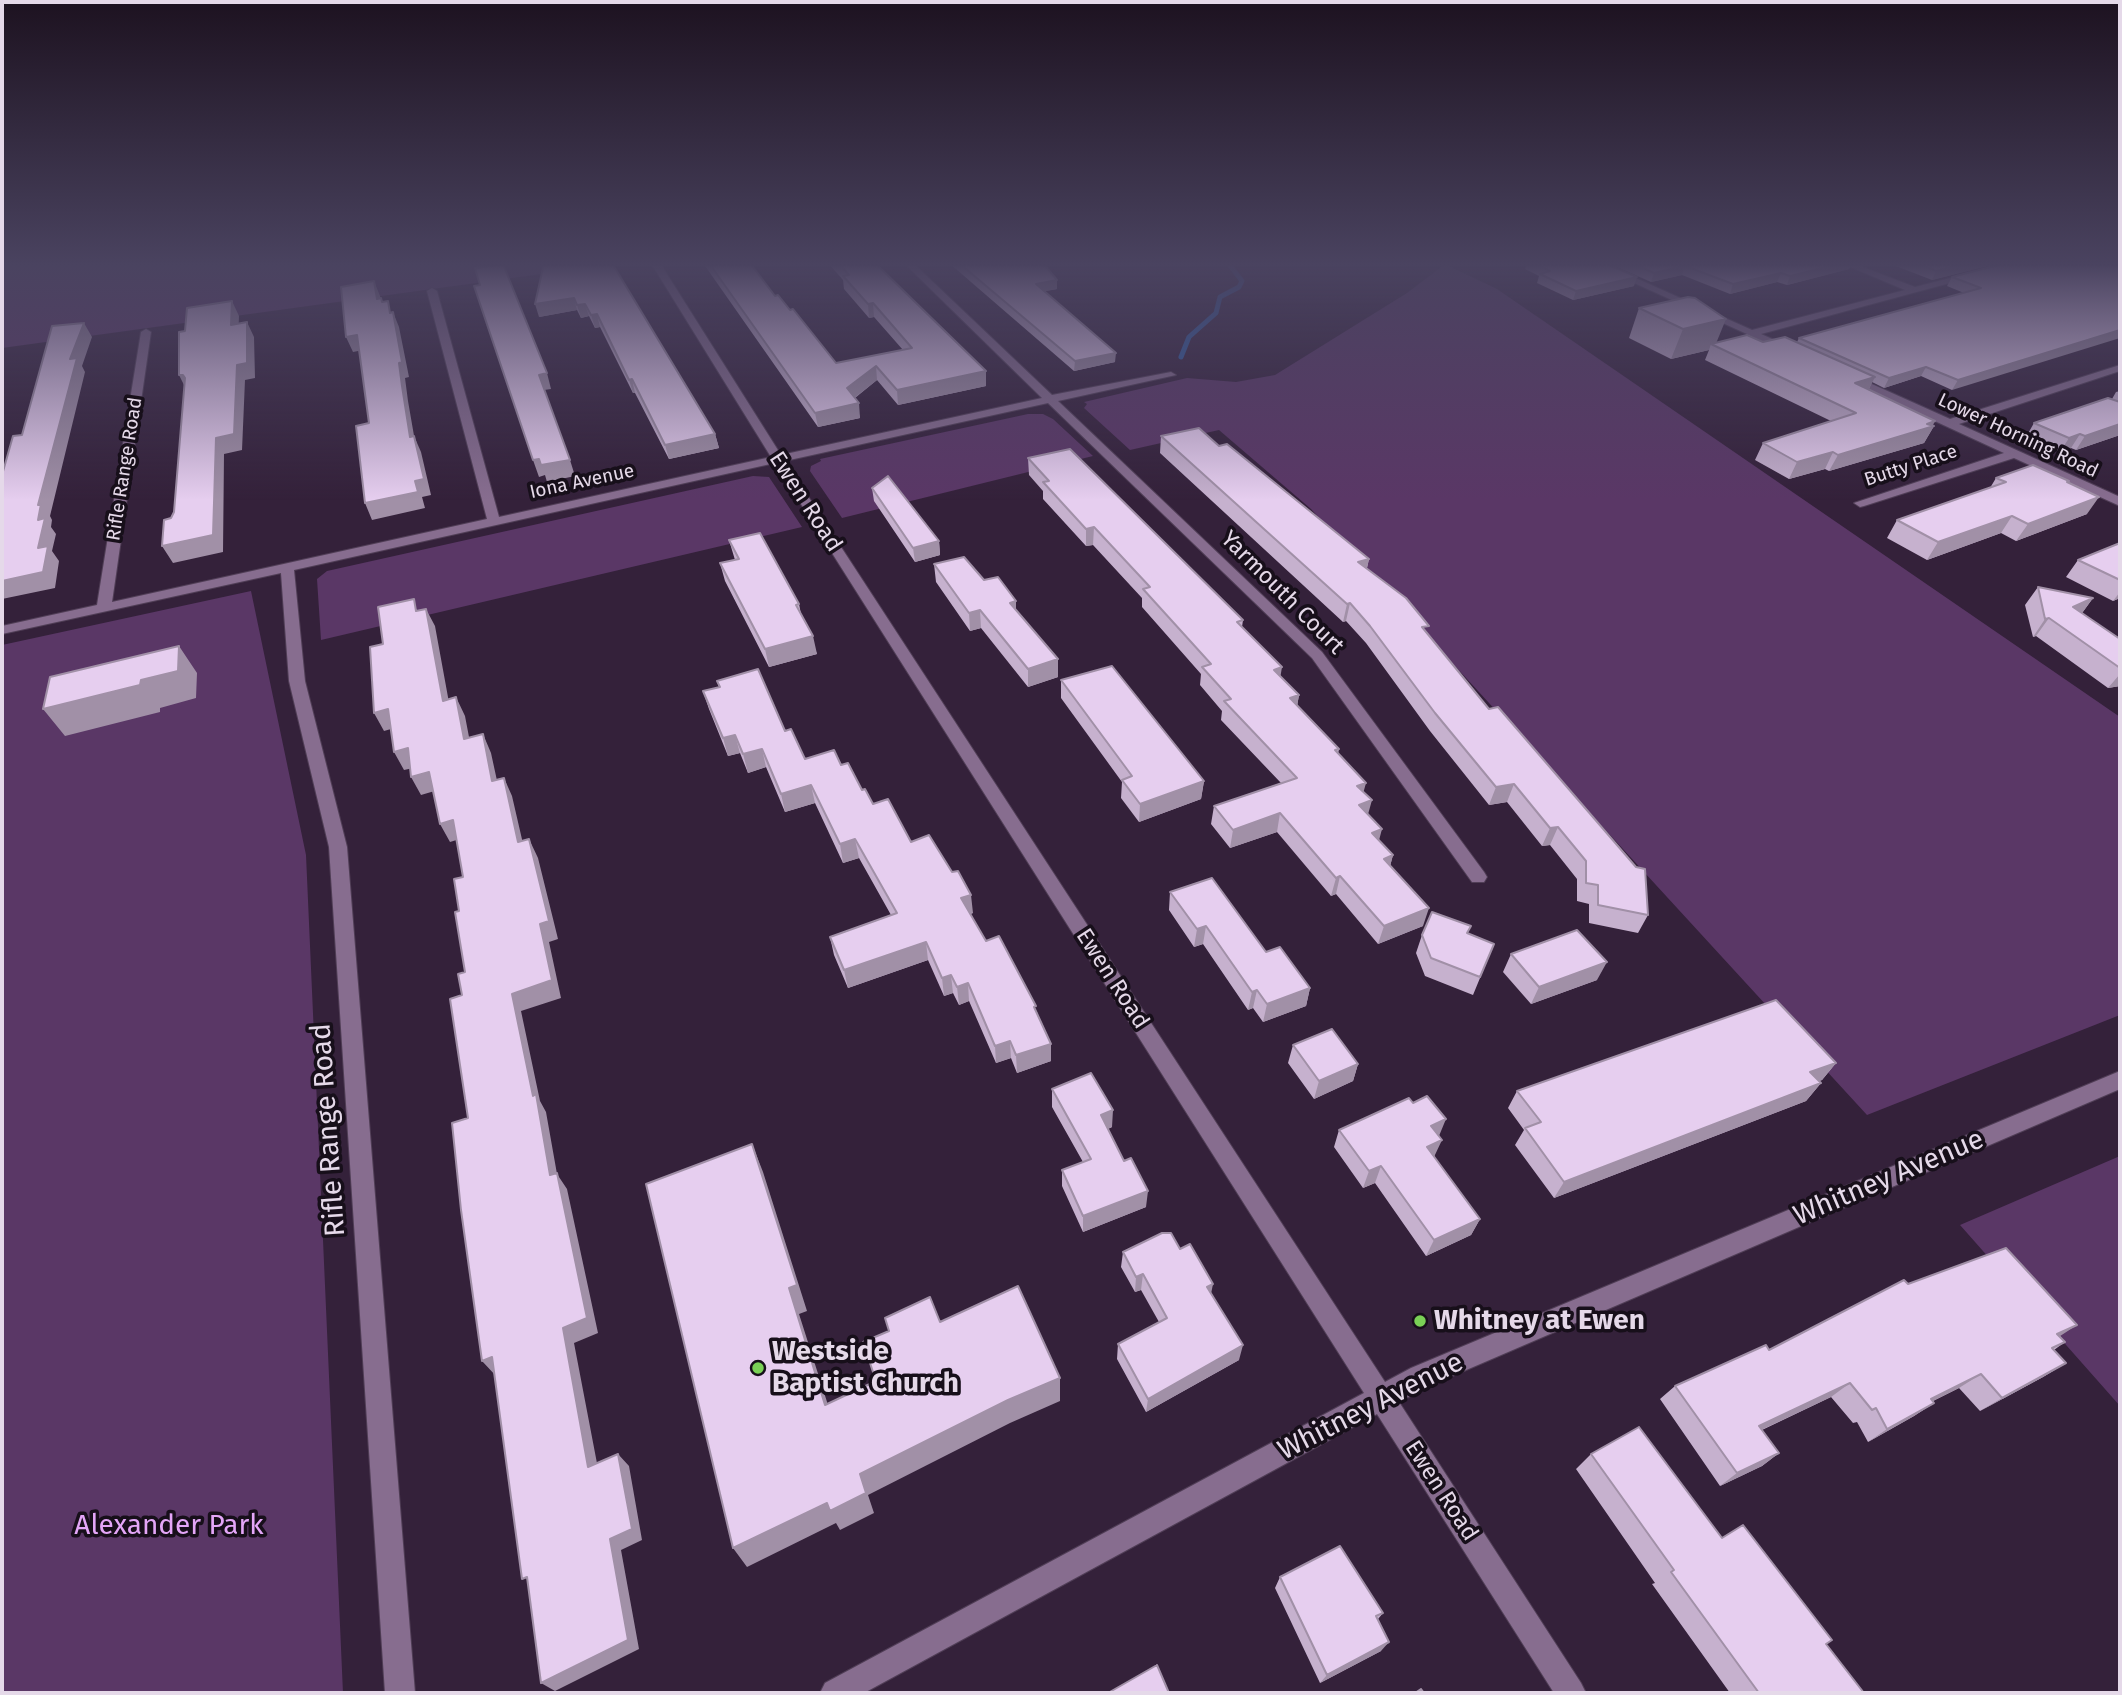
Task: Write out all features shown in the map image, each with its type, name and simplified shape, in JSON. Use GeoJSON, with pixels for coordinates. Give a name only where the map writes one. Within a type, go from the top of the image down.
{"type":"FeatureCollection","features":[{"type":"Feature","properties":{"kind":"street","name":"Rifle Range Road"},"geometry":{"type":"LineString","coordinates":[[103,607],[144,342]]}},
{"type":"Feature","properties":{"kind":"street"},"geometry":{"type":"LineString","coordinates":[[446,342],[494,520]]}},
{"type":"Feature","properties":{"kind":"street","name":"Ewen Road"},"geometry":{"type":"LineString","coordinates":[[705,342],[1571,1693]]}},
{"type":"Feature","properties":{"kind":"street","name":"Yarmouth Court"},"geometry":{"type":"LineString","coordinates":[[991,342],[1317,655],[1478,877]]}},
{"type":"Feature","properties":{"kind":"street"},"geometry":{"type":"LineString","coordinates":[[1772,342],[1806,358]]}},
{"type":"Feature","properties":{"kind":"street"},"geometry":{"type":"LineString","coordinates":[[1950,423],[2120,368]]}},
{"type":"Feature","properties":{"kind":"street","name":"Lower Horning Road"},"geometry":{"type":"LineString","coordinates":[[1842,374],[2120,502]]}},
{"type":"Feature","properties":{"kind":"street","name":"Iona Avenue"},"geometry":{"type":"LineString","coordinates":[[2,629],[1171,375]]}},
{"type":"Feature","properties":{"kind":"street","name":"Butty Place"},"geometry":{"type":"LineString","coordinates":[[1860,503],[2014,454]]}},
{"type":"Feature","properties":{"kind":"street","name":"Rifle Range Road"},"geometry":{"type":"LineString","coordinates":[[287,566],[297,681],[338,847],[400,1693]]}},
{"type":"Feature","properties":{"kind":"street","name":"Whitney Avenue"},"geometry":{"type":"LineString","coordinates":[[835,1693],[1433,1372],[2120,1080]]}},
{"type":"Feature","properties":{"kind":"green space"},"geometry":{"type":"Polygon","coordinates":[[[2,342],[45,342],[2,348],[2,342]]]}},
{"type":"Feature","properties":{"kind":"green space"},"geometry":{"type":"Polygon","coordinates":[[[1328,342],[1574,342],[2120,717],[2120,1015],[1867,1115],[1311,509],[1219,430],[1130,450],[1084,408],[1087,404],[1084,402],[1187,378],[1236,382],[1275,375],[1328,342]]]}},
{"type":"Feature","properties":{"kind":"green space"},"geometry":{"type":"Polygon","coordinates":[[[1028,414],[1043,414],[1053,419],[1093,456],[842,518],[810,471],[811,466],[821,461],[820,459],[1028,414]]]}},
{"type":"Feature","properties":{"kind":"green space"},"geometry":{"type":"Polygon","coordinates":[[[753,476],[769,477],[802,527],[321,640],[317,579],[327,571],[753,476]]]}},
{"type":"Feature","properties":{"kind":"green space","name":"Alexander Park"},"geometry":{"type":"Polygon","coordinates":[[[251,591],[306,855],[343,1693],[2,1693],[2,645],[251,591]]]}},
{"type":"Feature","properties":{"kind":"green space"},"geometry":{"type":"Polygon","coordinates":[[[2120,1156],[2120,1406],[1960,1225],[2120,1156]]]}},
{"type":"Feature","properties":{"kind":"building"},"geometry":{"type":"Polygon","coordinates":[[[48,342],[77,342],[70,359],[77,358],[38,505],[41,504],[38,520],[45,518],[38,548],[48,546],[43,572],[2,581],[2,475],[13,436],[22,435],[48,342]]]}},
{"type":"Feature","properties":{"kind":"building"},"geometry":{"type":"Polygon","coordinates":[[[179,342],[247,342],[247,363],[237,365],[234,434],[216,438],[213,535],[162,546],[164,520],[171,518],[174,512],[185,378],[179,375],[179,342]]]}},
{"type":"Feature","properties":{"kind":"building"},"geometry":{"type":"Polygon","coordinates":[[[358,342],[398,342],[410,437],[414,436],[424,479],[415,481],[418,492],[365,503],[356,426],[369,423],[358,342]]]}},
{"type":"Feature","properties":{"kind":"building"},"geometry":{"type":"Polygon","coordinates":[[[493,342],[535,342],[547,373],[539,375],[570,460],[541,465],[539,459],[533,460],[493,342]]]}},
{"type":"Feature","properties":{"kind":"building"},"geometry":{"type":"Polygon","coordinates":[[[611,342],[660,342],[715,434],[665,445],[632,379],[629,380],[611,342]]]}},
{"type":"Feature","properties":{"kind":"building"},"geometry":{"type":"Polygon","coordinates":[[[765,342],[819,342],[836,363],[912,348],[907,342],[956,342],[986,371],[897,390],[876,366],[847,388],[859,403],[815,413],[765,342]]]}},
{"type":"Feature","properties":{"kind":"building"},"geometry":{"type":"Polygon","coordinates":[[[1053,342],[1103,342],[1116,353],[1075,361],[1053,342]]]}},
{"type":"Feature","properties":{"kind":"building"},"geometry":{"type":"Polygon","coordinates":[[[1796,342],[1875,377],[1855,383],[1935,421],[1927,424],[1934,426],[1838,455],[1833,452],[1797,462],[1763,443],[1856,413],[1711,344],[1796,342]]]}},
{"type":"Feature","properties":{"kind":"building"},"geometry":{"type":"Polygon","coordinates":[[[1808,342],[2081,342],[1958,380],[1926,367],[1889,378],[1808,342]]]}},
{"type":"Feature","properties":{"kind":"building"},"geometry":{"type":"Polygon","coordinates":[[[2108,398],[2120,402],[2120,424],[2085,436],[2080,434],[2069,438],[2034,423],[2108,398]]]}},
{"type":"Feature","properties":{"kind":"building"},"geometry":{"type":"Polygon","coordinates":[[[1199,428],[1219,446],[1227,444],[1369,559],[1358,562],[1406,598],[1429,626],[1422,627],[1489,709],[1498,707],[1636,867],[1645,869],[1648,915],[1598,905],[1598,885],[1586,883],[1586,861],[1558,827],[1550,828],[1514,784],[1496,787],[1350,603],[1347,604],[1161,436],[1199,428]]]}},
{"type":"Feature","properties":{"kind":"building"},"geometry":{"type":"Polygon","coordinates":[[[1070,449],[1243,620],[1237,622],[1282,667],[1274,670],[1299,695],[1290,698],[1339,749],[1335,750],[1366,783],[1357,786],[1372,800],[1359,805],[1382,829],[1372,833],[1393,855],[1384,859],[1429,908],[1384,926],[1340,876],[1336,878],[1280,813],[1233,830],[1214,806],[1297,778],[1224,701],[1231,699],[1202,667],[1211,664],[1143,589],[1150,587],[1094,527],[1086,529],[1043,482],[1049,481],[1028,458],[1070,449]]]}},
{"type":"Feature","properties":{"kind":"building"},"geometry":{"type":"Polygon","coordinates":[[[2033,465],[2099,497],[2028,524],[2012,516],[1938,542],[1897,520],[2006,482],[1996,478],[2033,465]]]}},
{"type":"Feature","properties":{"kind":"building"},"geometry":{"type":"Polygon","coordinates":[[[888,476],[939,541],[913,548],[872,488],[888,476]]]}},
{"type":"Feature","properties":{"kind":"building"},"geometry":{"type":"Polygon","coordinates":[[[760,533],[799,604],[796,605],[813,636],[765,649],[720,563],[739,559],[729,540],[760,533]]]}},
{"type":"Feature","properties":{"kind":"building"},"geometry":{"type":"Polygon","coordinates":[[[2120,543],[2120,580],[2078,560],[2120,543]]]}},
{"type":"Feature","properties":{"kind":"building"},"geometry":{"type":"Polygon","coordinates":[[[964,557],[984,580],[998,577],[1016,601],[1010,603],[1058,659],[1028,669],[980,610],[969,613],[934,564],[964,557]]]}},
{"type":"Feature","properties":{"kind":"building"},"geometry":{"type":"Polygon","coordinates":[[[2038,587],[2093,598],[2073,607],[2120,639],[2120,668],[2049,618],[2045,619],[2038,587]]]}},
{"type":"Feature","properties":{"kind":"building"},"geometry":{"type":"Polygon","coordinates":[[[414,599],[416,611],[426,609],[443,701],[456,697],[464,739],[483,734],[492,781],[504,778],[518,842],[529,839],[549,921],[540,924],[552,980],[512,994],[533,1096],[536,1094],[550,1175],[557,1173],[587,1318],[563,1328],[588,1467],[618,1454],[632,1529],[610,1539],[628,1640],[541,1683],[527,1577],[522,1579],[492,1357],[482,1361],[452,1123],[468,1118],[450,999],[462,995],[458,974],[465,972],[455,912],[459,911],[454,879],[463,877],[453,820],[440,824],[429,772],[411,777],[408,748],[394,752],[388,709],[374,713],[370,647],[383,644],[378,607],[414,599]]]}},
{"type":"Feature","properties":{"kind":"building"},"geometry":{"type":"Polygon","coordinates":[[[179,646],[178,671],[141,680],[140,685],[43,709],[50,677],[179,646]]]}},
{"type":"Feature","properties":{"kind":"building"},"geometry":{"type":"Polygon","coordinates":[[[1112,666],[1204,781],[1140,804],[1122,780],[1132,776],[1061,680],[1112,666]]]}},
{"type":"Feature","properties":{"kind":"building"},"geometry":{"type":"Polygon","coordinates":[[[758,669],[785,731],[791,729],[805,759],[834,750],[841,765],[848,763],[862,790],[865,789],[873,804],[888,799],[911,842],[929,835],[952,872],[958,871],[971,895],[961,898],[986,941],[999,936],[1036,1006],[1034,1007],[1051,1044],[1016,1055],[1010,1041],[995,1046],[968,983],[957,987],[951,975],[942,978],[926,942],[844,970],[830,937],[897,913],[855,839],[840,844],[811,785],[781,794],[762,749],[743,754],[735,735],[723,738],[703,691],[720,687],[717,681],[758,669]]]}},
{"type":"Feature","properties":{"kind":"building"},"geometry":{"type":"Polygon","coordinates":[[[1212,878],[1266,952],[1280,947],[1310,988],[1267,1004],[1257,990],[1252,992],[1206,926],[1197,929],[1170,892],[1212,878]]]}},
{"type":"Feature","properties":{"kind":"building"},"geometry":{"type":"Polygon","coordinates":[[[1432,912],[1471,926],[1467,933],[1494,944],[1480,977],[1431,958],[1422,935],[1432,912]]]}},
{"type":"Feature","properties":{"kind":"building"},"geometry":{"type":"Polygon","coordinates":[[[1577,930],[1607,962],[1539,987],[1511,954],[1577,930]]]}},
{"type":"Feature","properties":{"kind":"building"},"geometry":{"type":"Polygon","coordinates":[[[1776,1000],[1836,1063],[1810,1072],[1821,1083],[1564,1182],[1525,1128],[1541,1122],[1517,1091],[1776,1000]]]}},
{"type":"Feature","properties":{"kind":"building"},"geometry":{"type":"Polygon","coordinates":[[[1332,1029],[1358,1064],[1319,1081],[1293,1045],[1332,1029]]]}},
{"type":"Feature","properties":{"kind":"building"},"geometry":{"type":"Polygon","coordinates":[[[1091,1073],[1113,1110],[1101,1115],[1124,1161],[1131,1158],[1148,1191],[1083,1216],[1062,1170],[1091,1159],[1052,1089],[1091,1073]]]}},
{"type":"Feature","properties":{"kind":"building"},"geometry":{"type":"Polygon","coordinates":[[[1427,1096],[1446,1119],[1431,1126],[1442,1140],[1427,1147],[1480,1219],[1434,1240],[1381,1166],[1369,1171],[1339,1130],[1409,1098],[1413,1103],[1427,1096]]]}},
{"type":"Feature","properties":{"kind":"building"},"geometry":{"type":"Polygon","coordinates":[[[752,1144],[797,1285],[789,1288],[825,1405],[876,1381],[863,1342],[889,1331],[885,1318],[930,1297],[940,1322],[1018,1286],[1060,1378],[1008,1400],[860,1474],[866,1493],[830,1511],[827,1503],[733,1548],[646,1184],[752,1144]]]}},
{"type":"Feature","properties":{"kind":"building"},"geometry":{"type":"Polygon","coordinates":[[[1162,1233],[1171,1233],[1180,1249],[1190,1244],[1213,1284],[1207,1287],[1243,1345],[1148,1399],[1118,1344],[1167,1318],[1143,1274],[1136,1277],[1123,1252],[1162,1233]]]}},
{"type":"Feature","properties":{"kind":"building"},"geometry":{"type":"Polygon","coordinates":[[[2006,1248],[2077,1325],[2057,1334],[2065,1342],[2052,1348],[2066,1363],[2002,1398],[1981,1374],[1931,1399],[1934,1403],[1887,1429],[1876,1408],[1872,1410],[1850,1383],[1759,1426],[1779,1453],[1737,1473],[1675,1386],[1766,1345],[1769,1350],[1904,1280],[1908,1284],[2006,1248]]]}},
{"type":"Feature","properties":{"kind":"building"},"geometry":{"type":"Polygon","coordinates":[[[1639,1427],[1722,1538],[1743,1525],[1832,1640],[1826,1644],[1864,1693],[1759,1693],[1671,1572],[1674,1570],[1591,1454],[1639,1427]]]}},
{"type":"Feature","properties":{"kind":"building"},"geometry":{"type":"Polygon","coordinates":[[[1340,1546],[1383,1613],[1376,1616],[1389,1642],[1327,1675],[1280,1577],[1340,1546]]]}},
{"type":"Feature","properties":{"kind":"building"},"geometry":{"type":"Polygon","coordinates":[[[1157,1665],[1169,1693],[1108,1693],[1157,1665]]]}},
{"type":"Feature","properties":{"kind":"waterway"},"geometry":{"type":"LineString","coordinates":[[1181,357],[1187,342]]}},
{"type":"Feature","properties":{"kind":"place","name":"Whitney at Ewen"},"geometry":{"type":"Point","coordinates":[1420,1321]}},
{"type":"Feature","properties":{"kind":"place","name":"Westside Baptist Church"},"geometry":{"type":"Point","coordinates":[758,1368]}}]}
